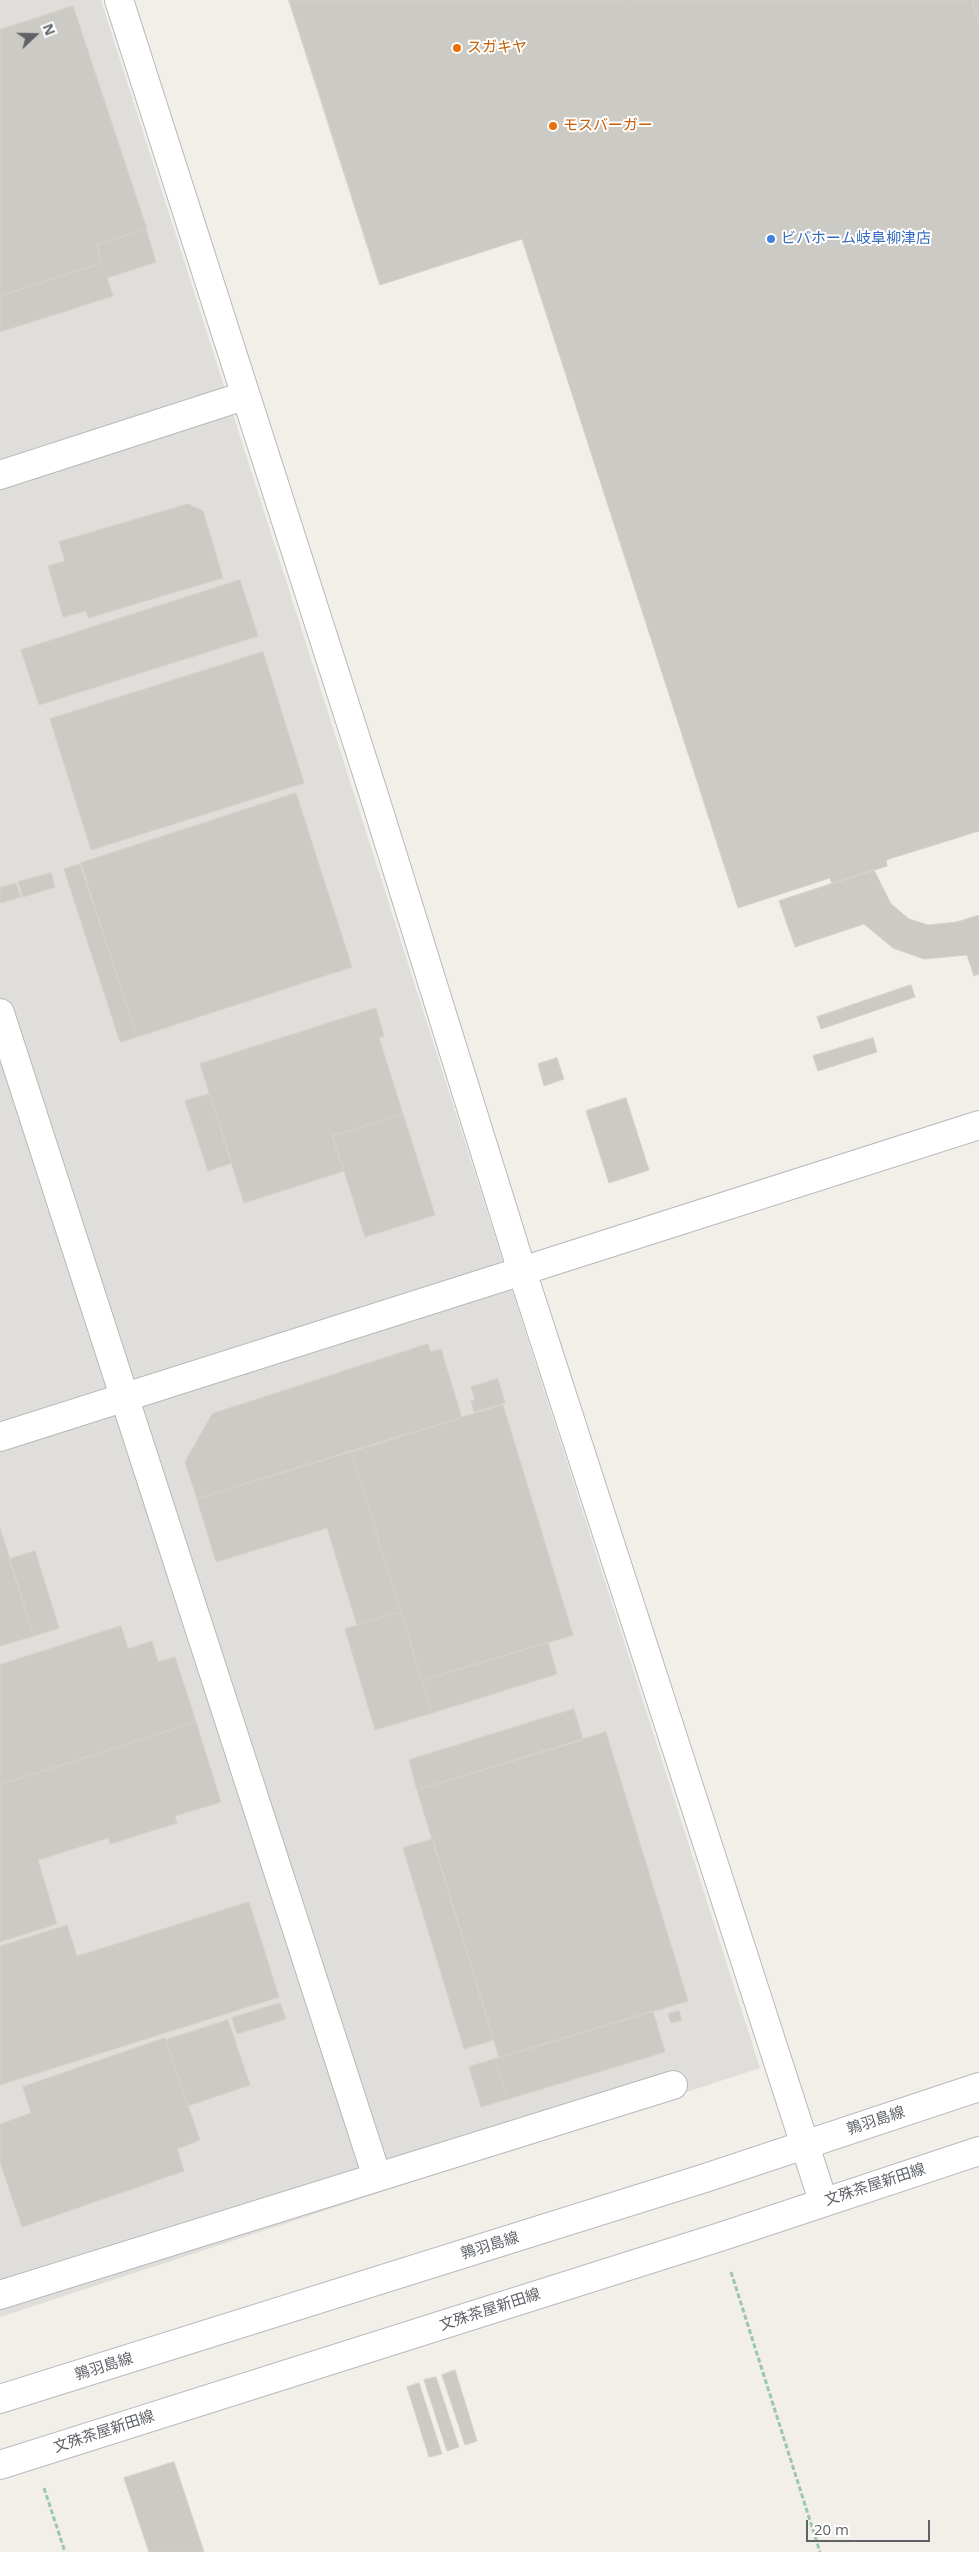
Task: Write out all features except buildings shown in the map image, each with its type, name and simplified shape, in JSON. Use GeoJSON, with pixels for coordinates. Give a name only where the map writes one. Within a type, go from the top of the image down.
{"type":"FeatureCollection","features":[{"type":"Feature","properties":{"kind":"street"},"geometry":{"type":"LineString","coordinates":[[119,0],[244,396],[373,792],[522,1272],[823,2201]]}},
{"type":"Feature","properties":{"kind":"street"},"geometry":{"type":"LineString","coordinates":[[0,475],[244,396]]}},
{"type":"Feature","properties":{"kind":"street"},"geometry":{"type":"LineString","coordinates":[[0,1013],[123,1398],[377,2177]]}},
{"type":"Feature","properties":{"kind":"street"},"geometry":{"type":"LineString","coordinates":[[0,1437],[979,1126]]}},
{"type":"Feature","properties":{"kind":"street"},"geometry":{"type":"LineString","coordinates":[[0,2295],[673,2085]]}},
{"type":"Feature","properties":{"kind":"street","name":"鶉羽島線"},"geometry":{"type":"LineString","coordinates":[[0,2399],[702,2179],[979,2087]]}},
{"type":"Feature","properties":{"kind":"street","name":"文殊茶屋新田線"},"geometry":{"type":"LineString","coordinates":[[0,2465],[720,2237],[823,2201],[979,2151]]}},
{"type":"Feature","properties":{"kind":"path"},"geometry":{"type":"LineString","coordinates":[[720,2237],[820,2552]]}},
{"type":"Feature","properties":{"kind":"path"},"geometry":{"type":"LineString","coordinates":[[33,2455],[65,2552]]}},
{"type":"Feature","properties":{"kind":"shaded area"},"geometry":{"type":"Polygon","coordinates":[[[0,0],[101,0],[760,2068],[0,2317],[0,0]]]}},
{"type":"Feature","properties":{"kind":"place","name":"スガキヤ"},"geometry":{"type":"Point","coordinates":[457,48]}},
{"type":"Feature","properties":{"kind":"place","name":"モスバーガー"},"geometry":{"type":"Point","coordinates":[553,126]}},
{"type":"Feature","properties":{"kind":"place","name":"ビバホーム岐阜柳津店"},"geometry":{"type":"Point","coordinates":[771,239]}}]}
